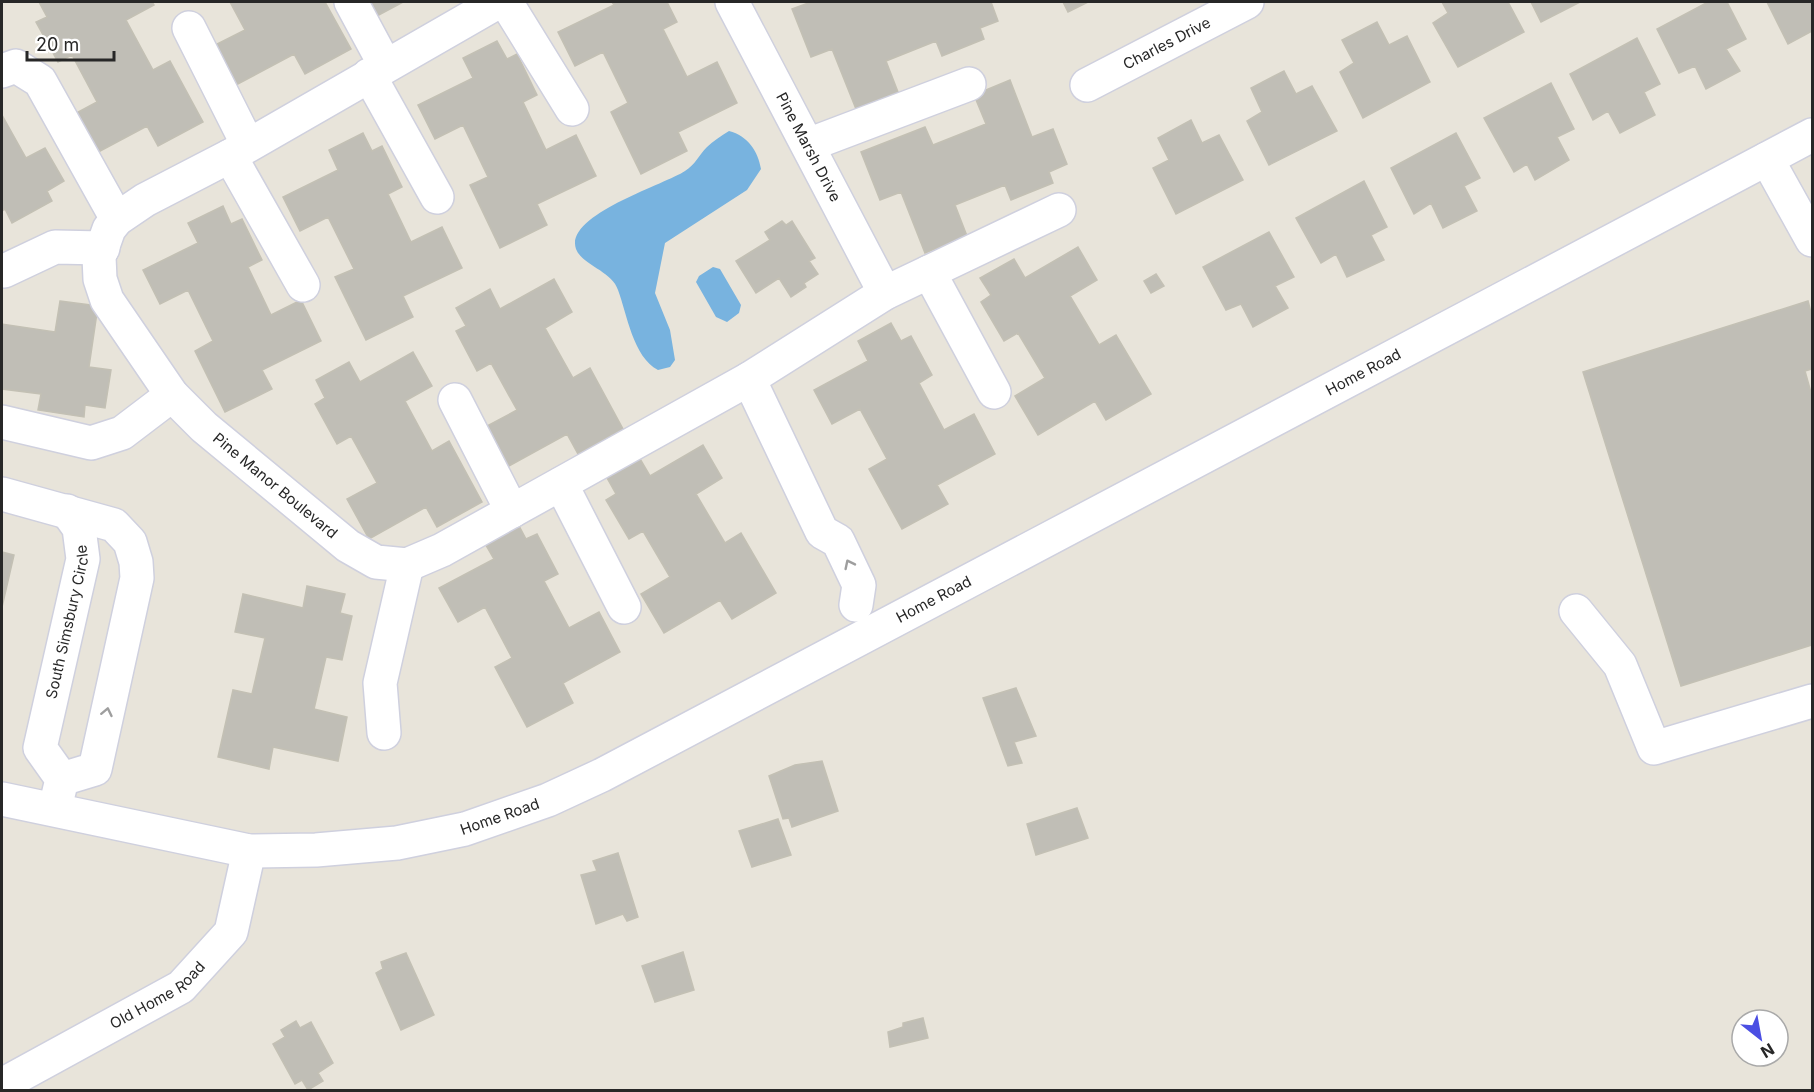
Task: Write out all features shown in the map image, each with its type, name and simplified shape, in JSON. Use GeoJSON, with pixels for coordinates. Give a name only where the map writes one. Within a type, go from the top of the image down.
{"type":"FeatureCollection","features":[{"type":"Feature","properties":{"kind":"street"},"geometry":{"type":"LineString","coordinates":[[351,2],[377,70],[437,197]]}},
{"type":"Feature","properties":{"kind":"street","name":"Pine Manor Boulevard"},"geometry":{"type":"LineString","coordinates":[[498,2],[442,32],[239,151],[145,200],[117,219],[109,229],[99,257],[100,279],[107,300],[172,395],[204,426],[348,546],[376,562],[407,565],[442,550],[749,380]]}},
{"type":"Feature","properties":{"kind":"street"},"geometry":{"type":"LineString","coordinates":[[507,2],[572,109]]}},
{"type":"Feature","properties":{"kind":"street","name":"Pine Marsh Drive"},"geometry":{"type":"LineString","coordinates":[[732,2],[885,292]]}},
{"type":"Feature","properties":{"kind":"street","name":"Charles Drive"},"geometry":{"type":"LineString","coordinates":[[1087,85],[1244,2]]}},
{"type":"Feature","properties":{"kind":"street"},"geometry":{"type":"LineString","coordinates":[[189,28],[239,151],[303,285]]}},
{"type":"Feature","properties":{"kind":"street"},"geometry":{"type":"LineString","coordinates":[[2,71],[16,66],[40,81],[117,219]]}},
{"type":"Feature","properties":{"kind":"street"},"geometry":{"type":"LineString","coordinates":[[808,145],[969,84]]}},
{"type":"Feature","properties":{"kind":"street","name":"Home Road"},"geometry":{"type":"LineString","coordinates":[[2,799],[249,851],[316,850],[397,843],[465,829],[517,812],[602,775],[864,618],[1812,135]]}},
{"type":"Feature","properties":{"kind":"street"},"geometry":{"type":"LineString","coordinates":[[1767,159],[1812,240]]}},
{"type":"Feature","properties":{"kind":"street"},"geometry":{"type":"LineString","coordinates":[[864,618],[839,595],[817,550],[822,532],[749,380],[885,292],[1059,210]]}},
{"type":"Feature","properties":{"kind":"street"},"geometry":{"type":"LineString","coordinates":[[4,271],[55,247],[103,248]]}},
{"type":"Feature","properties":{"kind":"street"},"geometry":{"type":"LineString","coordinates":[[929,272],[994,392]]}},
{"type":"Feature","properties":{"kind":"street"},"geometry":{"type":"LineString","coordinates":[[2,422],[91,442],[122,433],[172,395]]}},
{"type":"Feature","properties":{"kind":"street"},"geometry":{"type":"LineString","coordinates":[[455,400],[512,511]]}},
{"type":"Feature","properties":{"kind":"street"},"geometry":{"type":"LineString","coordinates":[[561,484],[624,608]]}},
{"type":"Feature","properties":{"kind":"street"},"geometry":{"type":"LineString","coordinates":[[2,494],[114,525],[130,542],[136,562],[136,578],[95,769],[62,779],[55,811]]}},
{"type":"Feature","properties":{"kind":"street","name":"South Simsbury Circle"},"geometry":{"type":"LineString","coordinates":[[62,779],[40,748],[83,559],[79,528],[67,511]]}},
{"type":"Feature","properties":{"kind":"street"},"geometry":{"type":"LineString","coordinates":[[384,733],[380,683],[407,565]]}},
{"type":"Feature","properties":{"kind":"street"},"geometry":{"type":"LineString","coordinates":[[1576,611],[1620,665],[1654,748],[1812,701]]}},
{"type":"Feature","properties":{"kind":"street","name":"Old Home Road"},"geometry":{"type":"LineString","coordinates":[[2,1085],[181,987],[231,932],[249,851]]}},
{"type":"Feature","properties":{"kind":"water"},"geometry":{"type":"Polygon","coordinates":[[[729,131],[747,140],[757,156],[761,169],[747,190],[665,243],[655,293],[670,330],[675,360],[670,367],[658,370],[649,364],[637,345],[615,283],[579,255],[576,249],[576,236],[585,224],[618,202],[685,171],[709,145],[729,131]]]}},
{"type":"Feature","properties":{"kind":"water"},"geometry":{"type":"Polygon","coordinates":[[[713,267],[720,269],[741,305],[739,313],[727,322],[716,317],[696,282],[699,276],[713,267]]]}},
{"type":"Feature","properties":{"kind":"building"},"geometry":{"type":"Polygon","coordinates":[[[39,2],[152,2],[154,5],[126,20],[153,70],[170,61],[203,122],[158,146],[147,126],[89,157],[67,118],[97,102],[72,55],[58,62],[36,22],[47,17],[39,2]]]}},
{"type":"Feature","properties":{"kind":"building"},"geometry":{"type":"Polygon","coordinates":[[[230,2],[325,2],[351,49],[305,74],[294,54],[236,85],[215,45],[245,30],[230,2]]]}},
{"type":"Feature","properties":{"kind":"building"},"geometry":{"type":"Polygon","coordinates":[[[369,2],[403,2],[377,16],[369,2]]]}},
{"type":"Feature","properties":{"kind":"building"},"geometry":{"type":"Polygon","coordinates":[[[612,2],[667,2],[677,22],[663,29],[687,77],[717,62],[737,103],[678,132],[687,151],[641,174],[611,112],[628,103],[603,52],[575,66],[558,32],[614,5],[612,2]]]}},
{"type":"Feature","properties":{"kind":"building"},"geometry":{"type":"Polygon","coordinates":[[[811,2],[991,2],[998,21],[980,28],[984,39],[942,56],[936,41],[886,61],[898,92],[856,109],[832,49],[811,57],[792,9],[811,2]]]}},
{"type":"Feature","properties":{"kind":"building"},"geometry":{"type":"Polygon","coordinates":[[[1063,2],[1088,2],[1068,12],[1063,2]]]}},
{"type":"Feature","properties":{"kind":"building"},"geometry":{"type":"Polygon","coordinates":[[[1442,2],[1508,2],[1524,32],[1458,67],[1433,23],[1448,13],[1442,2]]]}},
{"type":"Feature","properties":{"kind":"building"},"geometry":{"type":"Polygon","coordinates":[[[1531,2],[1580,2],[1541,22],[1531,2]]]}},
{"type":"Feature","properties":{"kind":"building"},"geometry":{"type":"Polygon","coordinates":[[[1708,2],[1727,2],[1746,39],[1726,49],[1740,71],[1706,89],[1695,66],[1679,73],[1657,29],[1708,2]]]}},
{"type":"Feature","properties":{"kind":"building"},"geometry":{"type":"Polygon","coordinates":[[[1767,2],[1812,2],[1812,31],[1788,44],[1767,2]]]}},
{"type":"Feature","properties":{"kind":"building"},"geometry":{"type":"Polygon","coordinates":[[[1377,22],[1389,45],[1407,36],[1430,82],[1363,118],[1340,72],[1354,63],[1342,40],[1377,22]]]}},
{"type":"Feature","properties":{"kind":"building"},"geometry":{"type":"Polygon","coordinates":[[[1637,38],[1660,84],[1644,92],[1655,115],[1620,133],[1608,111],[1593,120],[1570,74],[1637,38]]]}},
{"type":"Feature","properties":{"kind":"building"},"geometry":{"type":"Polygon","coordinates":[[[497,41],[507,59],[517,54],[537,95],[523,102],[546,150],[576,135],[596,176],[537,204],[547,225],[500,248],[470,185],[488,177],[463,125],[435,139],[418,105],[473,78],[463,58],[497,41]]]}},
{"type":"Feature","properties":{"kind":"building"},"geometry":{"type":"Polygon","coordinates":[[[1284,71],[1296,94],[1312,86],[1337,131],[1269,165],[1247,121],[1262,112],[1251,88],[1284,71]]]}},
{"type":"Feature","properties":{"kind":"building"},"geometry":{"type":"Polygon","coordinates":[[[1010,80],[1032,137],[1053,129],[1067,164],[1049,172],[1053,183],[1011,200],[1005,185],[955,205],[967,236],[925,253],[901,192],[880,200],[861,152],[925,127],[933,145],[986,124],[974,95],[1010,80]]]}},
{"type":"Feature","properties":{"kind":"building"},"geometry":{"type":"Polygon","coordinates":[[[1551,83],[1574,129],[1557,137],[1569,160],[1535,180],[1527,164],[1514,172],[1484,118],[1551,83]]]}},
{"type":"Feature","properties":{"kind":"building"},"geometry":{"type":"Polygon","coordinates":[[[2,115],[26,158],[45,148],[64,181],[47,191],[52,201],[12,223],[5,209],[2,211],[2,115]]]}},
{"type":"Feature","properties":{"kind":"building"},"geometry":{"type":"Polygon","coordinates":[[[1191,120],[1202,143],[1219,135],[1243,180],[1176,214],[1153,168],[1169,160],[1158,138],[1191,120]]]}},
{"type":"Feature","properties":{"kind":"building"},"geometry":{"type":"Polygon","coordinates":[[[363,133],[372,151],[382,146],[402,187],[388,194],[411,242],[442,227],[462,268],[403,296],[413,317],[366,340],[335,277],[354,269],[328,217],[300,231],[283,197],[338,170],[329,150],[363,133]]]}},
{"type":"Feature","properties":{"kind":"building"},"geometry":{"type":"Polygon","coordinates":[[[1456,133],[1480,178],[1464,186],[1477,211],[1443,228],[1431,203],[1414,214],[1391,168],[1456,133]]]}},
{"type":"Feature","properties":{"kind":"building"},"geometry":{"type":"Polygon","coordinates":[[[1364,181],[1387,227],[1371,235],[1384,260],[1347,277],[1336,254],[1321,263],[1296,218],[1364,181]]]}},
{"type":"Feature","properties":{"kind":"building"},"geometry":{"type":"Polygon","coordinates":[[[223,206],[231,224],[242,219],[262,260],[248,267],[271,315],[301,300],[321,341],[262,370],[272,389],[225,412],[195,351],[213,341],[188,290],[160,304],[143,270],[198,243],[188,223],[223,206]]]}},
{"type":"Feature","properties":{"kind":"building"},"geometry":{"type":"Polygon","coordinates":[[[782,221],[786,225],[792,221],[815,258],[809,261],[818,274],[804,283],[806,287],[791,297],[779,278],[756,293],[736,261],[770,240],[765,232],[782,221]]]}},
{"type":"Feature","properties":{"kind":"building"},"geometry":{"type":"Polygon","coordinates":[[[1269,232],[1294,277],[1275,286],[1288,308],[1253,327],[1241,304],[1226,310],[1203,267],[1269,232]]]}},
{"type":"Feature","properties":{"kind":"building"},"geometry":{"type":"Polygon","coordinates":[[[1078,247],[1097,280],[1070,296],[1099,345],[1116,335],[1151,394],[1106,420],[1095,401],[1038,435],[1015,396],[1045,378],[1018,333],[1004,341],[981,302],[991,295],[980,278],[1014,259],[1025,278],[1078,247]]]}},
{"type":"Feature","properties":{"kind":"building"},"geometry":{"type":"Polygon","coordinates":[[[1156,274],[1164,286],[1151,293],[1144,281],[1156,274]]]}},
{"type":"Feature","properties":{"kind":"building"},"geometry":{"type":"Polygon","coordinates":[[[554,279],[572,312],[545,328],[573,378],[590,368],[623,429],[578,454],[567,434],[509,466],[487,426],[517,410],[491,363],[477,371],[456,331],[466,326],[456,308],[490,289],[500,309],[554,279]]]}},
{"type":"Feature","properties":{"kind":"building"},"geometry":{"type":"Polygon","coordinates":[[[60,301],[98,306],[89,367],[111,370],[105,408],[85,405],[84,417],[38,410],[41,394],[2,389],[2,324],[55,332],[60,301]]]}},
{"type":"Feature","properties":{"kind":"building"},"geometry":{"type":"Polygon","coordinates":[[[1808,301],[1812,316],[1812,369],[1805,371],[1812,396],[1812,645],[1681,686],[1583,372],[1808,301]]]}},
{"type":"Feature","properties":{"kind":"building"},"geometry":{"type":"Polygon","coordinates":[[[891,323],[901,341],[911,336],[932,375],[919,383],[944,430],[974,414],[995,454],[937,485],[948,504],[902,529],[869,469],[887,459],[860,409],[832,424],[814,390],[868,361],[858,341],[891,323]]]}},
{"type":"Feature","properties":{"kind":"building"},"geometry":{"type":"Polygon","coordinates":[[[413,352],[432,386],[405,401],[432,451],[449,441],[482,502],[437,527],[426,507],[369,539],[347,499],[377,483],[351,436],[337,444],[315,404],[325,398],[316,380],[349,362],[360,382],[413,352]]]}},
{"type":"Feature","properties":{"kind":"building"},"geometry":{"type":"Polygon","coordinates":[[[703,445],[722,478],[696,494],[725,543],[741,533],[776,593],[732,619],[720,600],[664,633],[641,594],[670,577],[643,531],[629,539],[606,500],[616,494],[606,476],[639,457],[650,476],[703,445]]]}},
{"type":"Feature","properties":{"kind":"building"},"geometry":{"type":"Polygon","coordinates":[[[517,522],[526,539],[537,534],[558,574],[544,581],[569,628],[599,612],[620,652],[563,683],[573,703],[527,727],[495,667],[512,658],[485,607],[458,622],[439,588],[494,559],[483,540],[517,522]]]}},
{"type":"Feature","properties":{"kind":"building"},"geometry":{"type":"Polygon","coordinates":[[[2,552],[14,555],[2,607],[2,552]]]}},
{"type":"Feature","properties":{"kind":"building"},"geometry":{"type":"Polygon","coordinates":[[[307,586],[345,594],[340,613],[352,616],[342,660],[326,657],[314,709],[347,717],[338,761],[273,747],[269,769],[218,757],[233,690],[252,694],[265,638],[235,632],[243,594],[303,608],[307,586]]]}},
{"type":"Feature","properties":{"kind":"building"},"geometry":{"type":"Polygon","coordinates":[[[1016,688],[1036,736],[1014,742],[1022,763],[1008,766],[983,698],[1016,688]]]}},
{"type":"Feature","properties":{"kind":"building"},"geometry":{"type":"Polygon","coordinates":[[[822,761],[838,811],[792,827],[789,818],[783,819],[769,776],[795,765],[822,761]]]}},
{"type":"Feature","properties":{"kind":"building"},"geometry":{"type":"Polygon","coordinates":[[[1077,808],[1088,838],[1036,855],[1027,824],[1077,808]]]}},
{"type":"Feature","properties":{"kind":"building"},"geometry":{"type":"Polygon","coordinates":[[[778,819],[791,855],[752,867],[739,831],[778,819]]]}},
{"type":"Feature","properties":{"kind":"building"},"geometry":{"type":"Polygon","coordinates":[[[618,853],[638,917],[627,921],[623,914],[596,924],[581,875],[597,871],[593,861],[618,853]]]}},
{"type":"Feature","properties":{"kind":"building"},"geometry":{"type":"Polygon","coordinates":[[[683,952],[694,990],[655,1002],[642,966],[683,952]]]}},
{"type":"Feature","properties":{"kind":"building"},"geometry":{"type":"Polygon","coordinates":[[[406,953],[434,1015],[401,1030],[376,973],[383,969],[381,962],[406,953]]]}},
{"type":"Feature","properties":{"kind":"building"},"geometry":{"type":"Polygon","coordinates":[[[923,1018],[928,1038],[890,1047],[888,1032],[903,1027],[903,1023],[923,1018]]]}},
{"type":"Feature","properties":{"kind":"building"},"geometry":{"type":"Polygon","coordinates":[[[296,1021],[300,1028],[311,1022],[333,1063],[318,1073],[323,1081],[308,1090],[302,1080],[295,1084],[273,1044],[285,1037],[281,1030],[296,1021]]]}}]}
